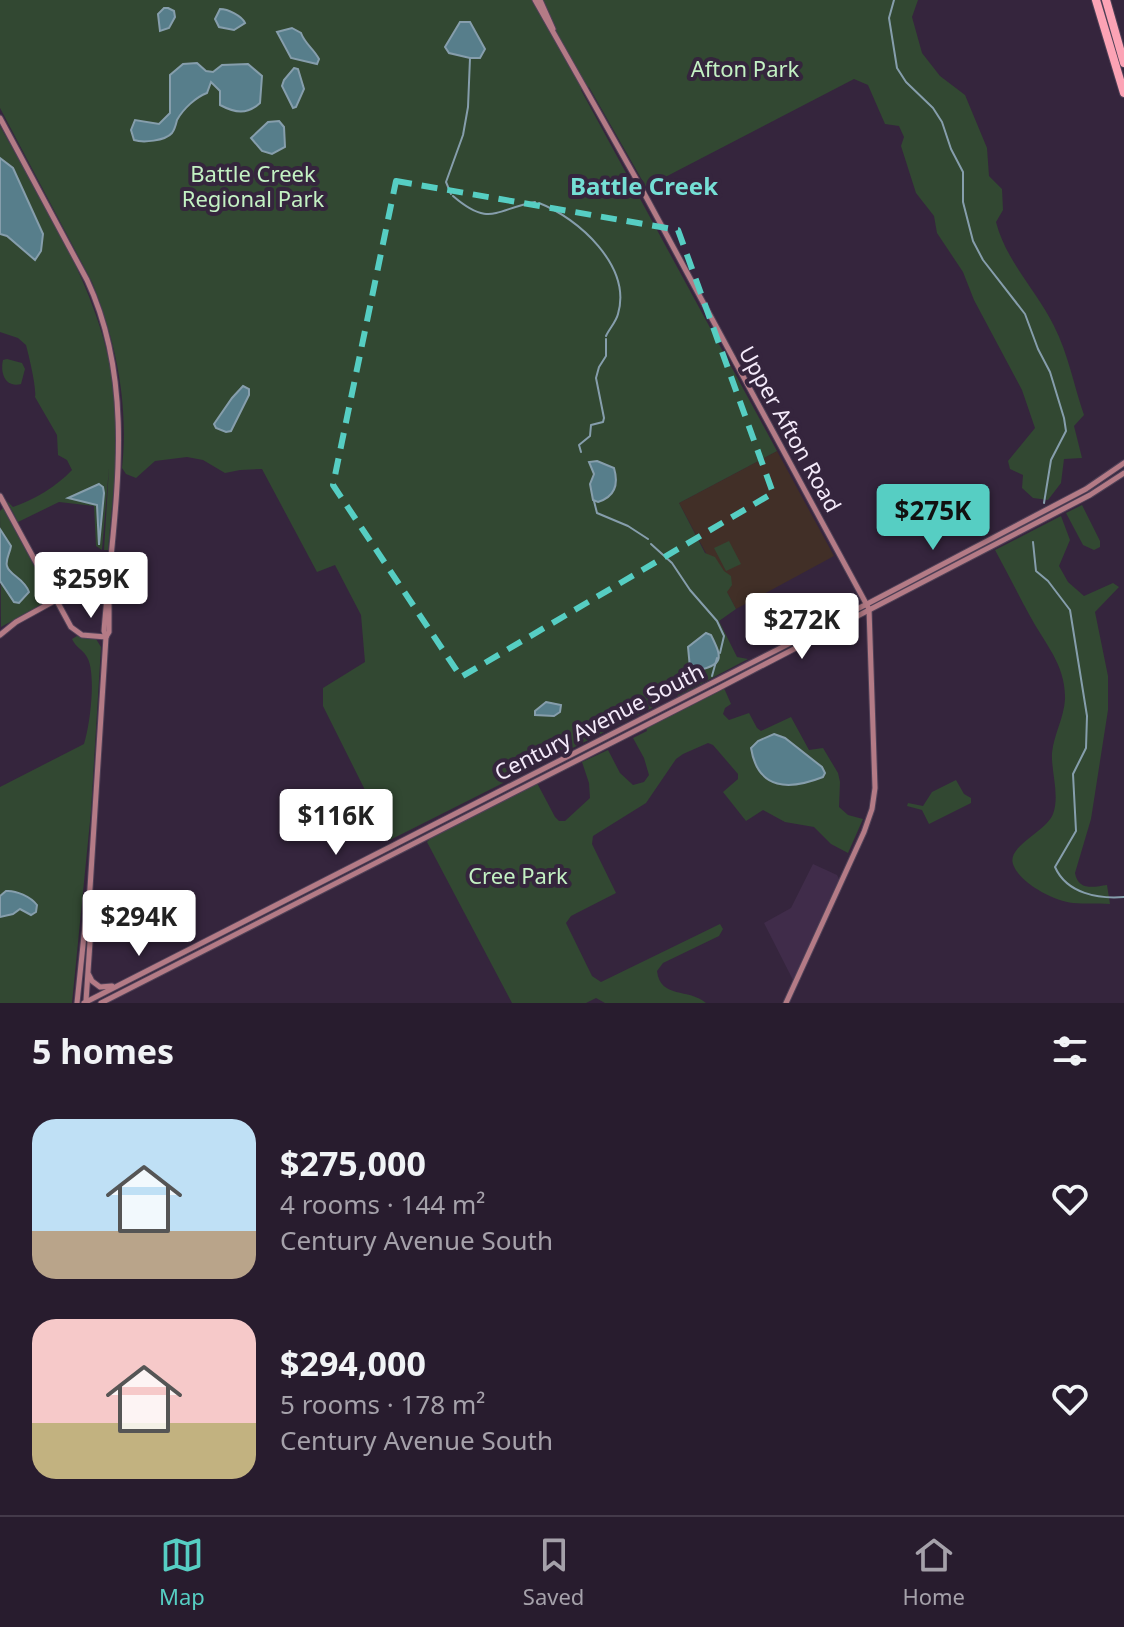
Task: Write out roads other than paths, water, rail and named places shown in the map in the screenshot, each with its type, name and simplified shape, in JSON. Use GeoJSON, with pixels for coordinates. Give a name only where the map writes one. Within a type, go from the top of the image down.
{"type":"FeatureCollection","features":[{"type":"Feature","properties":{"kind":"highway"},"geometry":{"type":"LineString","coordinates":[[1096,0],[1124,93]]}},
{"type":"Feature","properties":{"kind":"highway"},"geometry":{"type":"LineString","coordinates":[[1106,0],[1124,63]]}},
{"type":"Feature","properties":{"kind":"main road","name":"Upper Afton Road"},"geometry":{"type":"LineString","coordinates":[[538,0],[868,607],[874,800],[867,826],[786,1003]]}},
{"type":"Feature","properties":{"kind":"main road"},"geometry":{"type":"LineString","coordinates":[[0,118],[87,280],[112,352],[118,391],[119,432],[109,632],[106,637],[85,1003]]}},
{"type":"Feature","properties":{"kind":"main road","name":"Century Avenue South"},"geometry":{"type":"LineString","coordinates":[[101,1003],[868,607],[1086,489],[1124,463]]}},
{"type":"Feature","properties":{"kind":"main road","name":"Century Avenue South"},"geometry":{"type":"LineString","coordinates":[[85,1003],[1090,495],[1124,473]]}},
{"type":"Feature","properties":{"kind":"main road"},"geometry":{"type":"LineString","coordinates":[[0,496],[76,632],[85,636],[106,637]]}},
{"type":"Feature","properties":{"kind":"main road"},"geometry":{"type":"LineString","coordinates":[[0,635],[18,620],[56,600]]}},
{"type":"Feature","properties":{"kind":"main road"},"geometry":{"type":"LineString","coordinates":[[77,1003],[89,904]]}},
{"type":"Feature","properties":{"kind":"main road"},"geometry":{"type":"LineString","coordinates":[[88,970],[92,981],[100,987],[121,984]]}},
{"type":"Feature","properties":{"kind":"water"},"geometry":{"type":"Polygon","coordinates":[[[168,8],[174,11],[175,17],[169,28],[160,31],[158,14],[168,8]]]}},
{"type":"Feature","properties":{"kind":"water"},"geometry":{"type":"Polygon","coordinates":[[[220,9],[234,13],[245,23],[234,30],[219,27],[215,19],[220,9]]]}},
{"type":"Feature","properties":{"kind":"water"},"geometry":{"type":"Polygon","coordinates":[[[460,22],[470,22],[485,49],[480,58],[449,53],[445,47],[460,22]]]}},
{"type":"Feature","properties":{"kind":"water"},"geometry":{"type":"Polygon","coordinates":[[[292,28],[301,33],[317,55],[317,64],[291,58],[277,32],[292,28]]]}},
{"type":"Feature","properties":{"kind":"water"},"geometry":{"type":"Polygon","coordinates":[[[197,63],[206,71],[213,72],[222,65],[248,64],[262,76],[260,103],[246,111],[225,108],[220,105],[220,91],[211,82],[207,93],[194,100],[183,112],[169,136],[154,141],[134,140],[131,130],[135,120],[159,124],[170,113],[170,75],[183,64],[197,63]]]}},
{"type":"Feature","properties":{"kind":"water"},"geometry":{"type":"Polygon","coordinates":[[[294,68],[298,69],[304,89],[293,108],[282,86],[294,68]]]}},
{"type":"Feature","properties":{"kind":"water"},"geometry":{"type":"Polygon","coordinates":[[[279,121],[284,127],[285,147],[272,154],[262,151],[251,138],[268,122],[279,121]]]}},
{"type":"Feature","properties":{"kind":"water"},"geometry":{"type":"Polygon","coordinates":[[[0,158],[13,168],[43,234],[41,251],[35,260],[7,236],[0,234],[0,158]]]}},
{"type":"Feature","properties":{"kind":"water"},"geometry":{"type":"Polygon","coordinates":[[[243,386],[249,389],[249,395],[231,431],[216,428],[214,424],[243,386]]]}},
{"type":"Feature","properties":{"kind":"water"},"geometry":{"type":"Polygon","coordinates":[[[597,461],[614,468],[616,480],[611,494],[598,502],[593,500],[590,484],[594,474],[589,462],[597,461]]]}},
{"type":"Feature","properties":{"kind":"water"},"geometry":{"type":"Polygon","coordinates":[[[99,484],[104,493],[99,545],[97,505],[68,498],[99,484]]]}},
{"type":"Feature","properties":{"kind":"water"},"geometry":{"type":"Polygon","coordinates":[[[0,529],[11,546],[8,569],[29,592],[19,603],[14,602],[0,581],[0,529]]]}},
{"type":"Feature","properties":{"kind":"water"},"geometry":{"type":"Polygon","coordinates":[[[706,633],[715,643],[718,660],[711,666],[694,671],[690,668],[688,647],[706,633]]]}},
{"type":"Feature","properties":{"kind":"water"},"geometry":{"type":"Polygon","coordinates":[[[546,702],[561,705],[560,712],[554,716],[535,715],[535,711],[546,702]]]}},
{"type":"Feature","properties":{"kind":"water"},"geometry":{"type":"Polygon","coordinates":[[[774,734],[785,738],[822,767],[823,777],[788,785],[768,780],[755,762],[751,748],[774,734]]]}},
{"type":"Feature","properties":{"kind":"water"},"geometry":{"type":"Polygon","coordinates":[[[6,891],[31,899],[37,905],[36,912],[31,915],[20,909],[0,917],[0,896],[6,891]]]}},
{"type":"Feature","properties":{"kind":"waterway","name":"Battle Creek"},"geometry":{"type":"LineString","coordinates":[[894,0],[889,18],[897,68],[942,122],[963,172],[963,202],[973,241],[983,260],[1025,314],[1050,372],[1064,418],[1066,431],[1051,460],[1044,503]]}},
{"type":"Feature","properties":{"kind":"waterway"},"geometry":{"type":"LineString","coordinates":[[451,194],[446,182],[463,135],[468,107],[470,58]]}},
{"type":"Feature","properties":{"kind":"waterway"},"geometry":{"type":"LineString","coordinates":[[453,196],[485,214],[535,202]]}},
{"type":"Feature","properties":{"kind":"waterway"},"geometry":{"type":"LineString","coordinates":[[539,203],[585,232],[609,262],[620,296],[617,317],[606,336]]}},
{"type":"Feature","properties":{"kind":"waterway"},"geometry":{"type":"LineString","coordinates":[[581,452],[579,445],[590,436],[591,425],[603,422],[604,418],[596,378],[606,356],[606,339]]}},
{"type":"Feature","properties":{"kind":"waterway"},"geometry":{"type":"LineString","coordinates":[[594,501],[597,513],[628,526],[648,539]]}},
{"type":"Feature","properties":{"kind":"waterway","name":"Battle Creek"},"geometry":{"type":"LineString","coordinates":[[1033,542],[1036,571],[1048,581],[1070,610],[1087,716],[1086,748],[1073,774],[1076,831],[1055,867],[1067,883],[1085,893],[1124,897]]}},
{"type":"Feature","properties":{"kind":"waterway"},"geometry":{"type":"LineString","coordinates":[[651,544],[672,563],[717,621],[724,636],[720,653]]}},
{"type":"Feature","properties":{"kind":"waterway"},"geometry":{"type":"LineString","coordinates":[[712,676],[717,658]]}},
{"type":"Feature","properties":{"kind":"district","name":"Battle Creek"},"geometry":{"type":"Point","coordinates":[644,187]}},
{"type":"Feature","properties":{"kind":"park label","name":"Afton Park"},"geometry":{"type":"Point","coordinates":[745,69]}},
{"type":"Feature","properties":{"kind":"park label","name":"Battle Creek Regional Park"},"geometry":{"type":"Point","coordinates":[253,186]}},
{"type":"Feature","properties":{"kind":"park label","name":"Cree Park"},"geometry":{"type":"Point","coordinates":[518,876]}}]}
